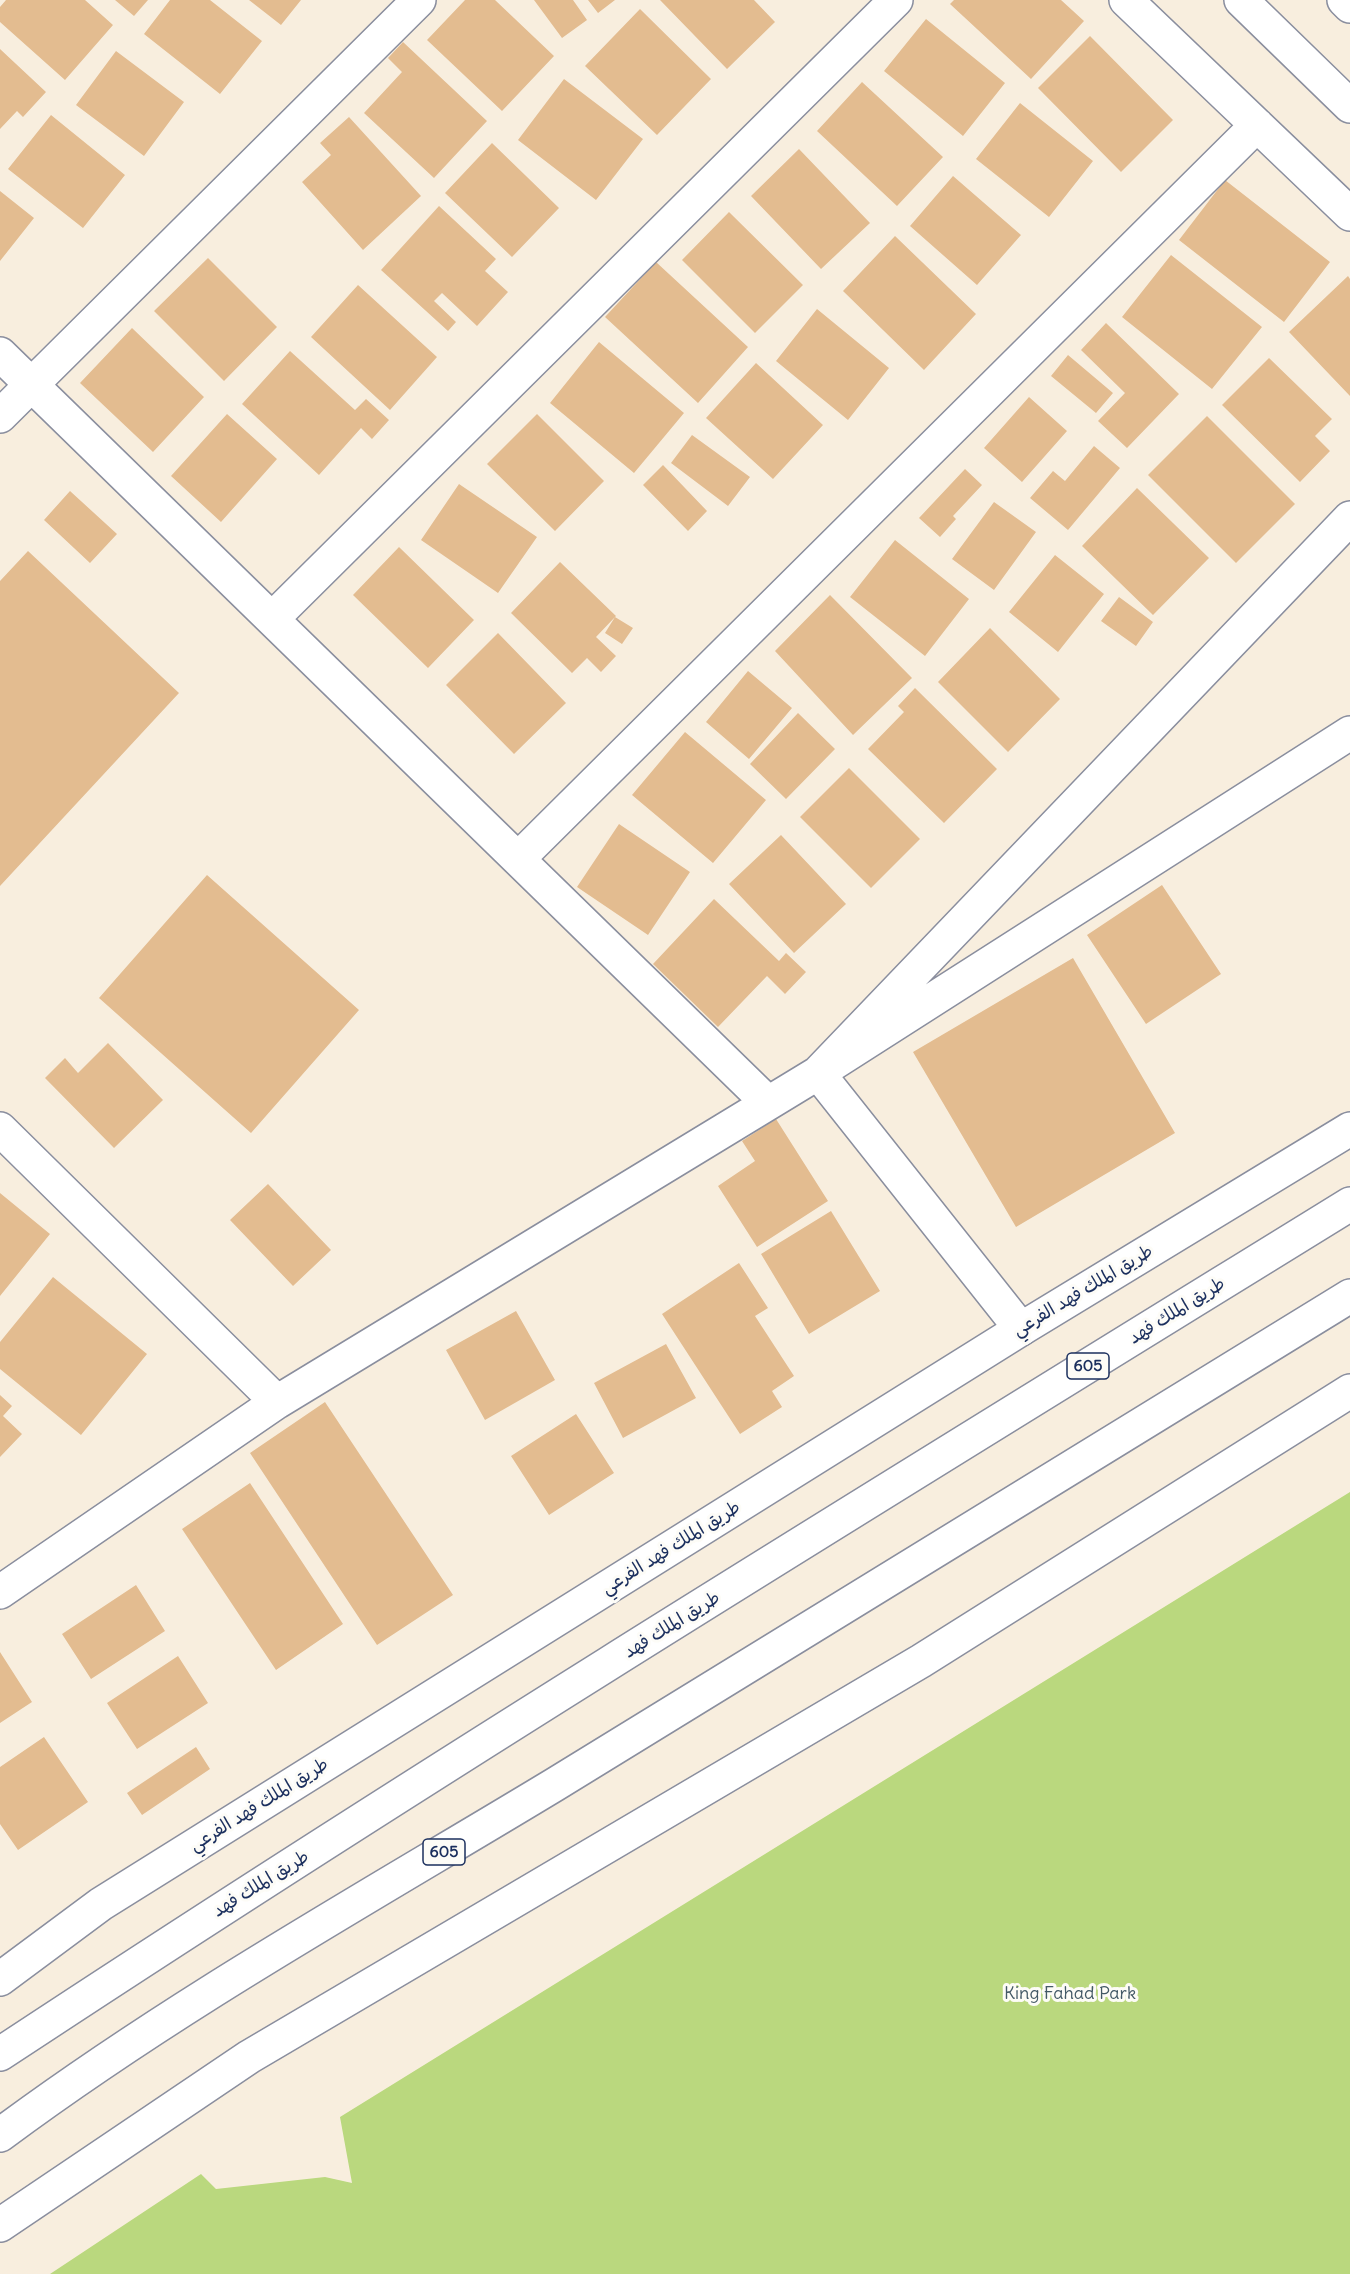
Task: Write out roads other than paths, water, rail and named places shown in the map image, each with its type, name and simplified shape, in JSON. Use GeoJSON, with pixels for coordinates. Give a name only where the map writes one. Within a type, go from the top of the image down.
{"type":"FeatureCollection","features":[{"type":"Feature","properties":{"kind":"main road"},"geometry":{"type":"LineString","coordinates":[[0,416],[419,0]]}},
{"type":"Feature","properties":{"kind":"main road"},"geometry":{"type":"LineString","coordinates":[[272,620],[896,0]]}},
{"type":"Feature","properties":{"kind":"main road"},"geometry":{"type":"LineString","coordinates":[[1126,0],[1350,214]]}},
{"type":"Feature","properties":{"kind":"main road"},"geometry":{"type":"LineString","coordinates":[[1241,0],[1350,106]]}},
{"type":"Feature","properties":{"kind":"main road"},"geometry":{"type":"LineString","coordinates":[[1344,0],[1350,6]]}},
{"type":"Feature","properties":{"kind":"main road"},"geometry":{"type":"LineString","coordinates":[[518,859],[1257,125]]}},
{"type":"Feature","properties":{"kind":"main road"},"geometry":{"type":"LineString","coordinates":[[0,354],[768,1102]]}},
{"type":"Feature","properties":{"kind":"main road"},"geometry":{"type":"LineString","coordinates":[[818,1073],[1350,518]]}},
{"type":"Feature","properties":{"kind":"main road"},"geometry":{"type":"LineString","coordinates":[[0,1592],[278,1402],[818,1073],[1350,733]]}},
{"type":"Feature","properties":{"kind":"main road"},"geometry":{"type":"LineString","coordinates":[[818,1073],[1021,1329]]}},
{"type":"Feature","properties":{"kind":"main road"},"geometry":{"type":"LineString","coordinates":[[0,1129],[278,1402]]}},
{"type":"Feature","properties":{"kind":"main road","name":"طريق الملك فهد الفرعي"},"geometry":{"type":"LineString","coordinates":[[0,1979],[101,1904],[1021,1329],[1350,1129]]}},
{"type":"Feature","properties":{"kind":"main road","name":"طريق الملك فهد"},"geometry":{"type":"LineString","coordinates":[[0,2054],[200,1922],[827,1527],[1350,1204]]}},
{"type":"Feature","properties":{"kind":"main road","name":"605"},"geometry":{"type":"LineString","coordinates":[[0,2135],[77,2078],[255,1966],[894,1579],[1350,1296]]}},
{"type":"Feature","properties":{"kind":"main road"},"geometry":{"type":"LineString","coordinates":[[0,2225],[249,2057],[921,1660],[1350,1391]]}},
{"type":"Feature","properties":{"kind":"main road"},"geometry":{"type":"LineString","coordinates":[[0,2032],[200,1922]]}},
{"type":"Feature","properties":{"kind":"main road"},"geometry":{"type":"LineString","coordinates":[[0,2145],[77,2078]]}},
{"type":"Feature","properties":{"kind":"park label","name":"King Fahad Park"},"geometry":{"type":"Point","coordinates":[1070,1994]}}]}
